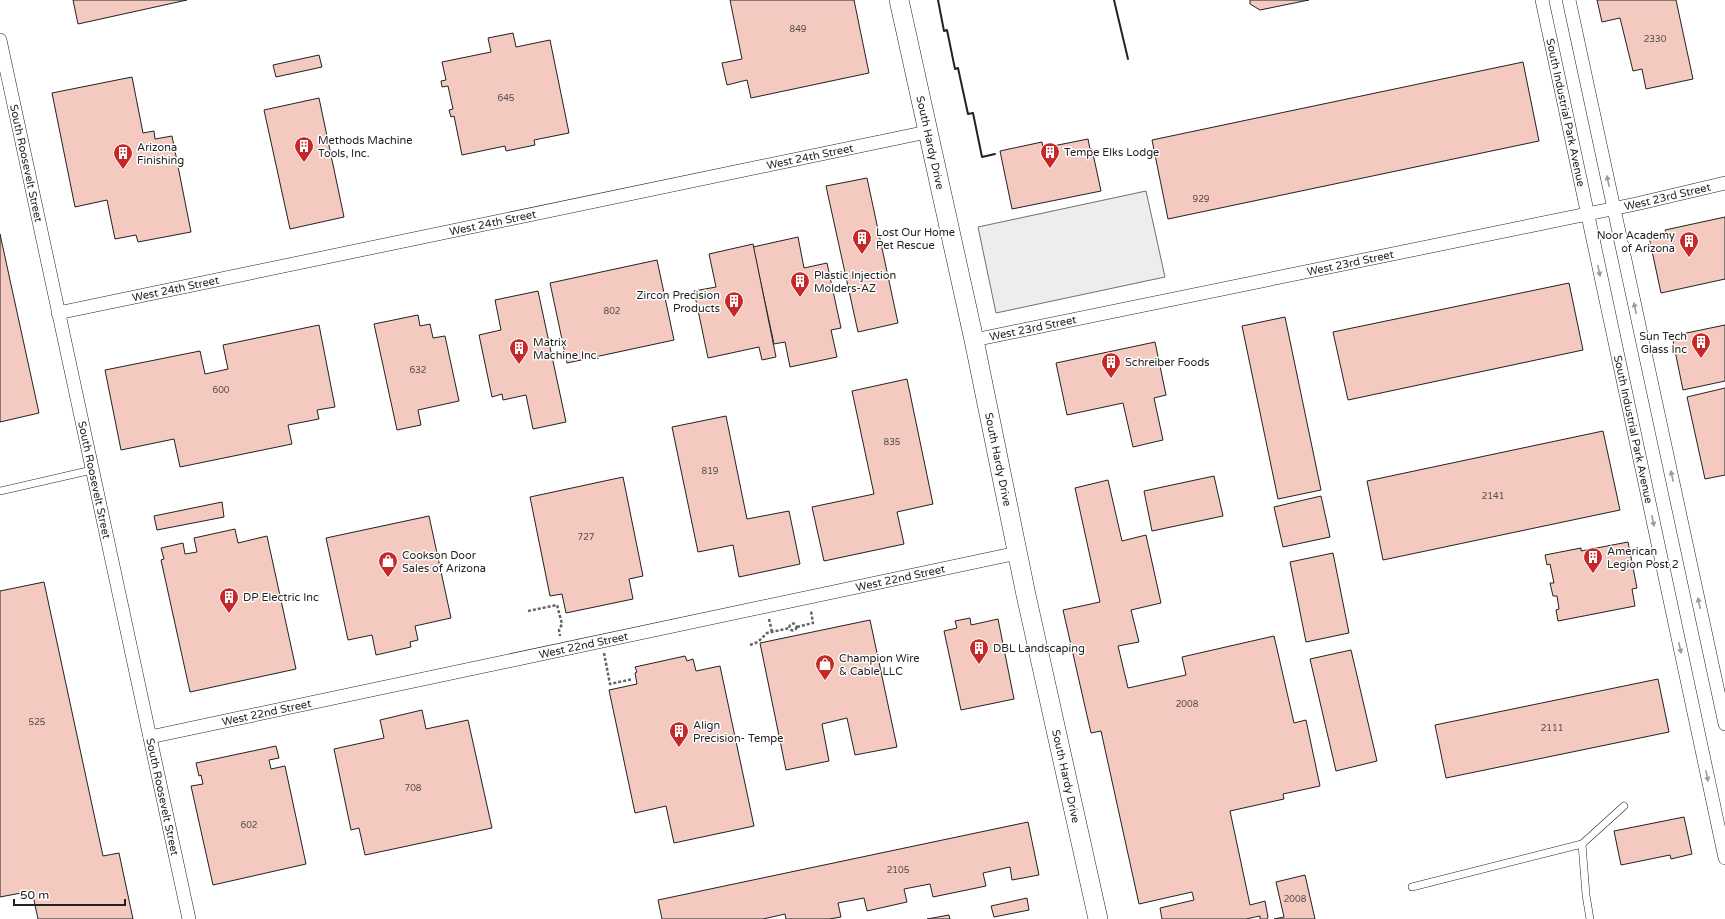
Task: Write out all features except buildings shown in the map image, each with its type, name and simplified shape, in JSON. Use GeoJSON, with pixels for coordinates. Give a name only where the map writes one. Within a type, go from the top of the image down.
{"type":"FeatureCollection","features":[{"type":"Feature","properties":{"kind":"street","name":"South Hardy Drive"},"geometry":{"type":"LineString","coordinates":[[899,0],[974,340],[1018,553],[1098,919]]}},
{"type":"Feature","properties":{"kind":"street","name":"South Industrial Park Avenue"},"geometry":{"type":"LineString","coordinates":[[1542,0],[1725,858]]}},
{"type":"Feature","properties":{"kind":"street"},"geometry":{"type":"LineString","coordinates":[[1569,0],[1725,724]]}},
{"type":"Feature","properties":{"kind":"street","name":"South Roosevelt Street"},"geometry":{"type":"LineString","coordinates":[[0,40],[189,919]]}},
{"type":"Feature","properties":{"kind":"street","name":"West 24th Street"},"geometry":{"type":"LineString","coordinates":[[58,313],[927,132]]}},
{"type":"Feature","properties":{"kind":"street","name":"West 23rd Street"},"geometry":{"type":"LineString","coordinates":[[974,340],[1587,214],[1725,183]]}},
{"type":"Feature","properties":{"kind":"street","name":"West 22nd Street"},"geometry":{"type":"LineString","coordinates":[[150,737],[1018,553]]}},
{"type":"Feature","properties":{"kind":"lane"},"geometry":{"type":"LineString","coordinates":[[0,491],[92,470]]}},
{"type":"Feature","properties":{"kind":"lane"},"geometry":{"type":"LineString","coordinates":[[1412,887],[1582,844],[1624,806]]}},
{"type":"Feature","properties":{"kind":"lane"},"geometry":{"type":"LineString","coordinates":[[1582,844],[1586,895],[1590,919]]}},
{"type":"Feature","properties":{"kind":"path"},"geometry":{"type":"LineString","coordinates":[[528,611],[557,605],[562,624],[559,630],[560,638]]}},
{"type":"Feature","properties":{"kind":"path"},"geometry":{"type":"LineString","coordinates":[[790,628],[791,630],[795,631],[797,627],[813,623],[810,610]]}},
{"type":"Feature","properties":{"kind":"path"},"geometry":{"type":"LineString","coordinates":[[769,619],[772,632]]}},
{"type":"Feature","properties":{"kind":"path"},"geometry":{"type":"LineString","coordinates":[[750,645],[758,642],[767,633],[790,628],[792,624],[797,627]]}},
{"type":"Feature","properties":{"kind":"path"},"geometry":{"type":"LineString","coordinates":[[604,653],[610,684],[633,679]]}},
{"type":"Feature","properties":{"kind":"shaded area"},"geometry":{"type":"Polygon","coordinates":[[[1146,191],[1165,277],[996,313],[978,227],[1146,191]]]}},
{"type":"Feature","properties":{"kind":"wall"},"geometry":{"type":"LineString","coordinates":[[938,0],[944,31],[947,30],[955,69],[958,68],[968,114],[973,113],[982,157],[995,154]]}},
{"type":"Feature","properties":{"kind":"wall"},"geometry":{"type":"LineString","coordinates":[[1114,0],[1128,59]]}},
{"type":"Feature","properties":{"kind":"place","name":"Methods Machine Tools, Inc."},"geometry":{"type":"Point","coordinates":[304,163]}},
{"type":"Feature","properties":{"kind":"place","name":"Tempe Elks Lodge"},"geometry":{"type":"Point","coordinates":[1050,169]}},
{"type":"Feature","properties":{"kind":"place","name":"Arizona Finishing"},"geometry":{"type":"Point","coordinates":[123,170]}},
{"type":"Feature","properties":{"kind":"place","name":"Lost Our Home Pet Rescue"},"geometry":{"type":"Point","coordinates":[862,255]}},
{"type":"Feature","properties":{"kind":"place","name":"Noor Academy of Arizona"},"geometry":{"type":"Point","coordinates":[1689,258]}},
{"type":"Feature","properties":{"kind":"place","name":"Plastic Injection Molders-AZ"},"geometry":{"type":"Point","coordinates":[800,298]}},
{"type":"Feature","properties":{"kind":"place","name":"Zircon Precision Products"},"geometry":{"type":"Point","coordinates":[734,318]}},
{"type":"Feature","properties":{"kind":"place","name":"Sun Tech Glass Inc"},"geometry":{"type":"Point","coordinates":[1701,359]}},
{"type":"Feature","properties":{"kind":"place","name":"Matrix Machine Inc."},"geometry":{"type":"Point","coordinates":[519,365]}},
{"type":"Feature","properties":{"kind":"place","name":"Schreiber Foods"},"geometry":{"type":"Point","coordinates":[1111,379]}},
{"type":"Feature","properties":{"kind":"place","name":"American Legion Post 2"},"geometry":{"type":"Point","coordinates":[1593,574]}},
{"type":"Feature","properties":{"kind":"place","name":"Cookson Door Sales of Arizona"},"geometry":{"type":"Point","coordinates":[388,578]}},
{"type":"Feature","properties":{"kind":"place","name":"DP Electric Inc"},"geometry":{"type":"Point","coordinates":[229,614]}},
{"type":"Feature","properties":{"kind":"place","name":"DBL Landscaping"},"geometry":{"type":"Point","coordinates":[979,665]}},
{"type":"Feature","properties":{"kind":"place","name":"Champion Wire & Cable LLC"},"geometry":{"type":"Point","coordinates":[825,681]}},
{"type":"Feature","properties":{"kind":"place","name":"Align Precision- Tempe"},"geometry":{"type":"Point","coordinates":[679,748]}}]}
